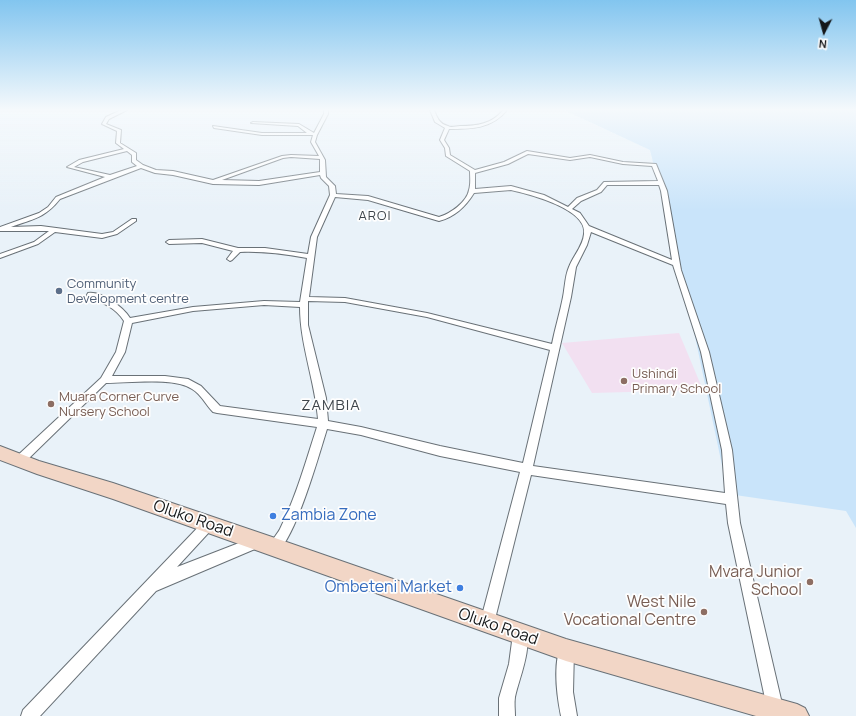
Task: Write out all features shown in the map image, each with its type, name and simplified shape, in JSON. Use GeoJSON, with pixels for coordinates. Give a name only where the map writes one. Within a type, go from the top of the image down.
{"type":"FeatureCollection","features":[{"type":"Feature","properties":{"kind":"main road","name":"Oluko Road"},"geometry":{"type":"LineString","coordinates":[[0,453],[566,650],[797,716]]}},
{"type":"Feature","properties":{"kind":"street"},"geometry":{"type":"LineString","coordinates":[[119,143],[134,154],[134,161],[141,166],[155,171],[173,173],[213,182],[260,183],[322,173]]}},
{"type":"Feature","properties":{"kind":"street"},"geometry":{"type":"LineString","coordinates":[[151,587],[177,574],[267,545],[284,534],[308,473],[323,424],[321,398],[308,349],[304,325],[304,302],[314,237],[333,195],[332,186],[326,181],[322,173],[323,164],[314,143]]}},
{"type":"Feature","properties":{"kind":"street"},"geometry":{"type":"LineString","coordinates":[[333,195],[368,198],[439,219],[446,217],[466,202],[472,191],[473,172],[471,169],[448,156],[447,148],[444,143]]}},
{"type":"Feature","properties":{"kind":"street"},"geometry":{"type":"LineString","coordinates":[[110,177],[70,166],[81,161],[127,150]]}},
{"type":"Feature","properties":{"kind":"street"},"geometry":{"type":"LineString","coordinates":[[473,172],[501,165],[524,152],[567,159],[590,156],[623,163],[654,165],[661,183],[674,246],[676,264],[705,352],[727,450],[734,523],[775,709]]}},
{"type":"Feature","properties":{"kind":"street"},"geometry":{"type":"LineString","coordinates":[[213,182],[282,156],[321,158]]}},
{"type":"Feature","properties":{"kind":"street"},"geometry":{"type":"LineString","coordinates":[[0,229],[41,214],[50,208],[58,198],[141,166]]}},
{"type":"Feature","properties":{"kind":"street"},"geometry":{"type":"LineString","coordinates":[[569,209],[574,202],[581,197],[599,192],[606,183],[661,183]]}},
{"type":"Feature","properties":{"kind":"street"},"geometry":{"type":"LineString","coordinates":[[472,191],[502,188],[518,189],[542,196],[578,214],[588,228],[637,249],[658,255],[676,264]]}},
{"type":"Feature","properties":{"kind":"street"},"geometry":{"type":"LineString","coordinates":[[0,229],[32,228],[102,236],[115,234],[134,220]]}},
{"type":"Feature","properties":{"kind":"street"},"geometry":{"type":"LineString","coordinates":[[487,623],[527,469],[572,267],[584,245],[588,228]]}},
{"type":"Feature","properties":{"kind":"street"},"geometry":{"type":"LineString","coordinates":[[0,256],[31,245],[48,235],[53,230]]}},
{"type":"Feature","properties":{"kind":"street"},"geometry":{"type":"LineString","coordinates":[[169,242],[202,240],[238,250],[278,250],[311,257]]}},
{"type":"Feature","properties":{"kind":"street"},"geometry":{"type":"LineString","coordinates":[[230,259],[238,250]]}},
{"type":"Feature","properties":{"kind":"street"},"geometry":{"type":"LineString","coordinates":[[20,460],[104,380],[115,365],[123,348],[128,321],[126,316],[107,301],[91,295]]}},
{"type":"Feature","properties":{"kind":"street"},"geometry":{"type":"LineString","coordinates":[[128,321],[193,309],[345,300],[428,315],[555,348]]}},
{"type":"Feature","properties":{"kind":"street"},"geometry":{"type":"LineString","coordinates":[[104,380],[169,379],[189,382],[196,386],[209,402],[218,409],[361,431],[440,451],[527,469],[731,499]]}},
{"type":"Feature","properties":{"kind":"street"},"geometry":{"type":"LineString","coordinates":[[30,716],[208,525]]}},
{"type":"Feature","properties":{"kind":"street"},"geometry":{"type":"LineString","coordinates":[[507,716],[507,698],[517,664],[520,634]]}},
{"type":"Feature","properties":{"kind":"street"},"geometry":{"type":"LineString","coordinates":[[566,650],[564,673],[565,693],[569,716]]}},
{"type":"Feature","properties":{"kind":"shaded area"},"geometry":{"type":"Polygon","coordinates":[[[636,143],[856,143],[856,528],[846,511],[728,494],[688,303],[650,150],[636,143]]]}},
{"type":"Feature","properties":{"kind":"shaded area"},"geometry":{"type":"Polygon","coordinates":[[[679,333],[703,390],[592,393],[562,343],[679,333]]]}},
{"type":"Feature","properties":{"kind":"place","name":"Community Development centre"},"geometry":{"type":"Point","coordinates":[59,291]}},
{"type":"Feature","properties":{"kind":"place","name":"Ushindi Primary School"},"geometry":{"type":"Point","coordinates":[624,381]}},
{"type":"Feature","properties":{"kind":"place","name":"Muara Corner Curve Nursery School"},"geometry":{"type":"Point","coordinates":[51,404]}},
{"type":"Feature","properties":{"kind":"place","name":"Zambia Zone"},"geometry":{"type":"Point","coordinates":[273,516]}},
{"type":"Feature","properties":{"kind":"place","name":"Mvara Junior School"},"geometry":{"type":"Point","coordinates":[810,582]}},
{"type":"Feature","properties":{"kind":"place","name":"Ombeteni Market"},"geometry":{"type":"Point","coordinates":[460,588]}},
{"type":"Feature","properties":{"kind":"place","name":"West Nile Vocational Centre"},"geometry":{"type":"Point","coordinates":[704,612]}},
{"type":"Feature","properties":{"kind":"district","name":"AROI"},"geometry":{"type":"Point","coordinates":[375,216]}},
{"type":"Feature","properties":{"kind":"district","name":"ZAMBIA"},"geometry":{"type":"Point","coordinates":[331,406]}}]}
